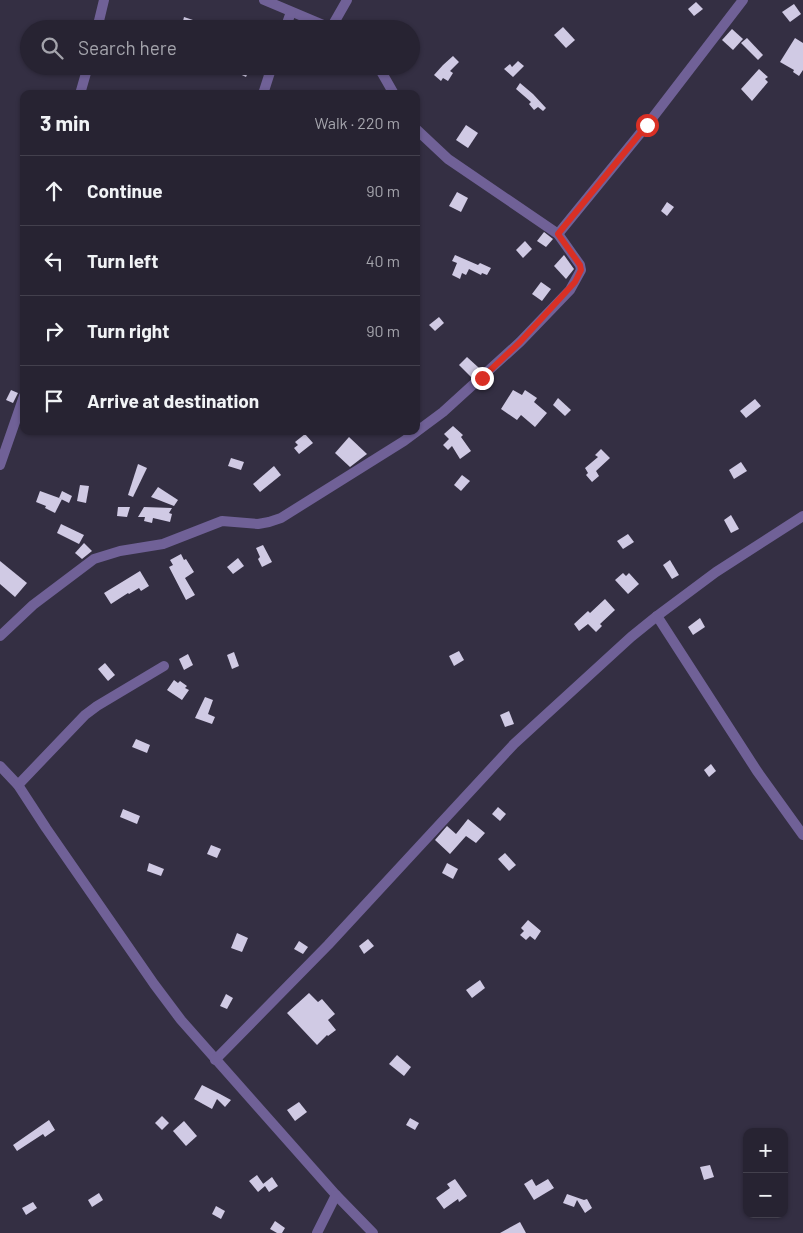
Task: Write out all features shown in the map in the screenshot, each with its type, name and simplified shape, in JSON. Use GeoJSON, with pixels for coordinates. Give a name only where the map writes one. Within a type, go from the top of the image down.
{"type":"FeatureCollection","features":[{"type":"Feature","properties":{"kind":"street"},"geometry":{"type":"LineString","coordinates":[[99,20],[104,0]]}},
{"type":"Feature","properties":{"kind":"street"},"geometry":{"type":"LineString","coordinates":[[264,0],[312,20]]}},
{"type":"Feature","properties":{"kind":"street"},"geometry":{"type":"LineString","coordinates":[[336,20],[347,0]]}},
{"type":"Feature","properties":{"kind":"street"},"geometry":{"type":"LineString","coordinates":[[558,234],[744,0]]}},
{"type":"Feature","properties":{"kind":"street"},"geometry":{"type":"LineString","coordinates":[[288,20],[291,12]]}},
{"type":"Feature","properties":{"kind":"street"},"geometry":{"type":"LineString","coordinates":[[81,90],[85,75]]}},
{"type":"Feature","properties":{"kind":"street"},"geometry":{"type":"LineString","coordinates":[[264,90],[269,75]]}},
{"type":"Feature","properties":{"kind":"street"},"geometry":{"type":"LineString","coordinates":[[383,75],[392,90]]}},
{"type":"Feature","properties":{"kind":"street"},"geometry":{"type":"LineString","coordinates":[[420,133],[448,159],[558,234],[580,265],[581,270],[570,290],[520,342],[443,412],[420,429]]}},
{"type":"Feature","properties":{"kind":"street"},"geometry":{"type":"LineString","coordinates":[[0,465],[20,408]]}},
{"type":"Feature","properties":{"kind":"street"},"geometry":{"type":"LineString","coordinates":[[0,636],[33,604],[94,558],[120,551],[163,544],[222,521],[258,524],[281,518],[412,435]]}},
{"type":"Feature","properties":{"kind":"street"},"geometry":{"type":"LineString","coordinates":[[216,1060],[328,945],[514,744],[656,616],[716,572],[803,516]]}},
{"type":"Feature","properties":{"kind":"street"},"geometry":{"type":"LineString","coordinates":[[656,616],[757,770],[803,835]]}},
{"type":"Feature","properties":{"kind":"street"},"geometry":{"type":"LineString","coordinates":[[18,785],[85,715],[96,706],[164,666]]}},
{"type":"Feature","properties":{"kind":"street"},"geometry":{"type":"LineString","coordinates":[[0,766],[18,785],[154,984],[216,1060],[336,1195],[373,1233]]}},
{"type":"Feature","properties":{"kind":"street"},"geometry":{"type":"LineString","coordinates":[[317,1233],[336,1195]]}},
{"type":"Feature","properties":{"kind":"building"},"geometry":{"type":"Polygon","coordinates":[[[696,2],[703,9],[694,16],[688,9],[696,2]]]}},
{"type":"Feature","properties":{"kind":"building"},"geometry":{"type":"Polygon","coordinates":[[[794,4],[801,14],[790,22],[782,12],[794,4]]]}},
{"type":"Feature","properties":{"kind":"building"},"geometry":{"type":"Polygon","coordinates":[[[563,27],[575,40],[566,48],[554,35],[563,27]]]}},
{"type":"Feature","properties":{"kind":"building"},"geometry":{"type":"Polygon","coordinates":[[[732,29],[743,39],[733,50],[722,40],[732,29]]]}},
{"type":"Feature","properties":{"kind":"building"},"geometry":{"type":"Polygon","coordinates":[[[747,38],[763,55],[758,60],[741,43],[747,38]]]}},
{"type":"Feature","properties":{"kind":"building"},"geometry":{"type":"Polygon","coordinates":[[[795,38],[803,43],[803,70],[799,76],[793,72],[794,70],[780,62],[795,38]]]}},
{"type":"Feature","properties":{"kind":"building"},"geometry":{"type":"Polygon","coordinates":[[[453,56],[459,62],[450,71],[453,73],[448,81],[443,78],[441,81],[434,75],[453,56]]]}},
{"type":"Feature","properties":{"kind":"building"},"geometry":{"type":"Polygon","coordinates":[[[518,61],[524,66],[513,77],[504,69],[510,64],[512,67],[518,61]]]}},
{"type":"Feature","properties":{"kind":"building"},"geometry":{"type":"Polygon","coordinates":[[[759,69],[768,77],[765,79],[768,82],[752,101],[741,89],[759,69]]]}},
{"type":"Feature","properties":{"kind":"building"},"geometry":{"type":"Polygon","coordinates":[[[520,83],[546,108],[543,111],[538,107],[534,110],[529,104],[531,102],[516,89],[520,83]]]}},
{"type":"Feature","properties":{"kind":"building"},"geometry":{"type":"Polygon","coordinates":[[[466,125],[478,133],[468,148],[456,140],[466,125]]]}},
{"type":"Feature","properties":{"kind":"building"},"geometry":{"type":"Polygon","coordinates":[[[457,192],[468,198],[461,212],[449,206],[457,192]]]}},
{"type":"Feature","properties":{"kind":"building"},"geometry":{"type":"Polygon","coordinates":[[[667,202],[674,207],[667,216],[661,211],[667,202]]]}},
{"type":"Feature","properties":{"kind":"building"},"geometry":{"type":"Polygon","coordinates":[[[544,232],[553,239],[546,247],[537,241],[544,232]]]}},
{"type":"Feature","properties":{"kind":"building"},"geometry":{"type":"Polygon","coordinates":[[[525,241],[532,249],[523,258],[516,250],[525,241]]]}},
{"type":"Feature","properties":{"kind":"building"},"geometry":{"type":"Polygon","coordinates":[[[455,255],[478,265],[480,263],[491,268],[487,275],[482,273],[481,275],[469,269],[466,275],[462,273],[460,279],[452,275],[457,263],[452,261],[455,255]]]}},
{"type":"Feature","properties":{"kind":"building"},"geometry":{"type":"Polygon","coordinates":[[[564,255],[574,269],[566,279],[554,266],[564,255]]]}},
{"type":"Feature","properties":{"kind":"building"},"geometry":{"type":"Polygon","coordinates":[[[541,282],[551,289],[542,301],[532,294],[541,282]]]}},
{"type":"Feature","properties":{"kind":"building"},"geometry":{"type":"Polygon","coordinates":[[[439,317],[444,323],[435,331],[429,325],[439,317]]]}},
{"type":"Feature","properties":{"kind":"building"},"geometry":{"type":"Polygon","coordinates":[[[467,357],[479,368],[471,377],[459,365],[467,357]]]}},
{"type":"Feature","properties":{"kind":"building"},"geometry":{"type":"Polygon","coordinates":[[[11,390],[18,393],[13,403],[6,400],[11,390]]]}},
{"type":"Feature","properties":{"kind":"building"},"geometry":{"type":"Polygon","coordinates":[[[513,390],[522,395],[525,390],[537,398],[534,402],[547,413],[535,427],[521,415],[517,420],[501,409],[513,390]]]}},
{"type":"Feature","properties":{"kind":"building"},"geometry":{"type":"Polygon","coordinates":[[[558,398],[571,410],[565,416],[553,405],[558,398]]]}},
{"type":"Feature","properties":{"kind":"building"},"geometry":{"type":"Polygon","coordinates":[[[755,399],[761,406],[746,418],[740,411],[755,399]]]}},
{"type":"Feature","properties":{"kind":"building"},"geometry":{"type":"Polygon","coordinates":[[[453,426],[463,435],[461,437],[471,451],[460,459],[452,446],[448,450],[443,445],[449,439],[444,434],[453,426]]]}},
{"type":"Feature","properties":{"kind":"building"},"geometry":{"type":"Polygon","coordinates":[[[306,435],[313,443],[299,454],[294,448],[298,445],[295,442],[306,435]]]}},
{"type":"Feature","properties":{"kind":"building"},"geometry":{"type":"Polygon","coordinates":[[[349,437],[367,454],[350,467],[335,453],[349,437]]]}},
{"type":"Feature","properties":{"kind":"building"},"geometry":{"type":"Polygon","coordinates":[[[601,449],[610,458],[596,471],[599,476],[592,482],[586,475],[588,473],[585,468],[598,457],[595,455],[601,449]]]}},
{"type":"Feature","properties":{"kind":"building"},"geometry":{"type":"Polygon","coordinates":[[[231,458],[244,462],[241,470],[228,466],[231,458]]]}},
{"type":"Feature","properties":{"kind":"building"},"geometry":{"type":"Polygon","coordinates":[[[741,462],[747,471],[734,479],[729,470],[741,462]]]}},
{"type":"Feature","properties":{"kind":"building"},"geometry":{"type":"Polygon","coordinates":[[[138,464],[147,468],[133,497],[128,495],[138,464]]]}},
{"type":"Feature","properties":{"kind":"building"},"geometry":{"type":"Polygon","coordinates":[[[274,466],[281,475],[260,492],[253,484],[274,466]]]}},
{"type":"Feature","properties":{"kind":"building"},"geometry":{"type":"Polygon","coordinates":[[[462,475],[470,481],[461,491],[454,485],[462,475]]]}},
{"type":"Feature","properties":{"kind":"building"},"geometry":{"type":"Polygon","coordinates":[[[80,485],[89,486],[86,503],[77,501],[80,485]]]}},
{"type":"Feature","properties":{"kind":"building"},"geometry":{"type":"Polygon","coordinates":[[[158,487],[178,500],[174,506],[151,497],[158,487]]]}},
{"type":"Feature","properties":{"kind":"building"},"geometry":{"type":"Polygon","coordinates":[[[40,491],[62,499],[55,513],[45,508],[46,506],[36,502],[40,491]]]}},
{"type":"Feature","properties":{"kind":"building"},"geometry":{"type":"Polygon","coordinates":[[[62,491],[72,496],[69,503],[59,498],[62,491]]]}},
{"type":"Feature","properties":{"kind":"building"},"geometry":{"type":"Polygon","coordinates":[[[118,507],[130,507],[127,517],[117,516],[118,507]]]}},
{"type":"Feature","properties":{"kind":"building"},"geometry":{"type":"Polygon","coordinates":[[[144,507],[172,508],[169,513],[172,514],[170,522],[153,518],[152,523],[144,521],[145,517],[138,517],[144,507]]]}},
{"type":"Feature","properties":{"kind":"building"},"geometry":{"type":"Polygon","coordinates":[[[731,515],[739,529],[731,533],[724,520],[731,515]]]}},
{"type":"Feature","properties":{"kind":"building"},"geometry":{"type":"Polygon","coordinates":[[[61,524],[84,535],[79,544],[57,533],[61,524]]]}},
{"type":"Feature","properties":{"kind":"building"},"geometry":{"type":"Polygon","coordinates":[[[628,534],[634,542],[623,549],[617,541],[628,534]]]}},
{"type":"Feature","properties":{"kind":"building"},"geometry":{"type":"Polygon","coordinates":[[[84,543],[92,551],[82,559],[75,553],[84,543]]]}},
{"type":"Feature","properties":{"kind":"building"},"geometry":{"type":"Polygon","coordinates":[[[263,545],[272,562],[262,567],[256,548],[263,545]]]}},
{"type":"Feature","properties":{"kind":"building"},"geometry":{"type":"Polygon","coordinates":[[[181,554],[194,572],[185,578],[195,595],[186,600],[169,567],[173,565],[170,560],[181,554]]]}},
{"type":"Feature","properties":{"kind":"building"},"geometry":{"type":"Polygon","coordinates":[[[238,558],[244,566],[233,574],[227,567],[238,558]]]}},
{"type":"Feature","properties":{"kind":"building"},"geometry":{"type":"Polygon","coordinates":[[[670,560],[679,575],[672,579],[663,565],[670,560]]]}},
{"type":"Feature","properties":{"kind":"building"},"geometry":{"type":"Polygon","coordinates":[[[0,561],[27,583],[15,597],[0,584],[0,561]]]}},
{"type":"Feature","properties":{"kind":"building"},"geometry":{"type":"Polygon","coordinates":[[[140,571],[149,586],[141,591],[139,588],[128,593],[111,604],[104,593],[140,571]]]}},
{"type":"Feature","properties":{"kind":"building"},"geometry":{"type":"Polygon","coordinates":[[[623,573],[626,576],[629,573],[639,584],[628,594],[615,580],[623,573]]]}},
{"type":"Feature","properties":{"kind":"building"},"geometry":{"type":"Polygon","coordinates":[[[605,599],[615,610],[600,624],[602,626],[596,632],[588,624],[579,631],[574,624],[605,599]]]}},
{"type":"Feature","properties":{"kind":"building"},"geometry":{"type":"Polygon","coordinates":[[[700,618],[705,627],[693,635],[688,627],[700,618]]]}},
{"type":"Feature","properties":{"kind":"building"},"geometry":{"type":"Polygon","coordinates":[[[459,651],[464,660],[454,666],[449,656],[459,651]]]}},
{"type":"Feature","properties":{"kind":"building"},"geometry":{"type":"Polygon","coordinates":[[[234,652],[239,666],[232,669],[227,655],[234,652]]]}},
{"type":"Feature","properties":{"kind":"building"},"geometry":{"type":"Polygon","coordinates":[[[188,654],[193,665],[184,670],[179,659],[188,654]]]}},
{"type":"Feature","properties":{"kind":"building"},"geometry":{"type":"Polygon","coordinates":[[[105,663],[115,675],[108,681],[98,669],[105,663]]]}},
{"type":"Feature","properties":{"kind":"building"},"geometry":{"type":"Polygon","coordinates":[[[174,680],[178,683],[180,681],[189,690],[182,700],[167,690],[174,680]]]}},
{"type":"Feature","properties":{"kind":"building"},"geometry":{"type":"Polygon","coordinates":[[[205,697],[213,700],[208,714],[215,717],[212,724],[195,718],[205,697]]]}},
{"type":"Feature","properties":{"kind":"building"},"geometry":{"type":"Polygon","coordinates":[[[509,711],[514,724],[505,727],[500,715],[509,711]]]}},
{"type":"Feature","properties":{"kind":"building"},"geometry":{"type":"Polygon","coordinates":[[[136,739],[150,745],[147,753],[132,747],[136,739]]]}},
{"type":"Feature","properties":{"kind":"building"},"geometry":{"type":"Polygon","coordinates":[[[711,764],[716,771],[709,777],[704,770],[711,764]]]}},
{"type":"Feature","properties":{"kind":"building"},"geometry":{"type":"Polygon","coordinates":[[[498,807],[506,814],[500,821],[492,814],[498,807]]]}},
{"type":"Feature","properties":{"kind":"building"},"geometry":{"type":"Polygon","coordinates":[[[123,809],[140,816],[137,824],[120,817],[123,809]]]}},
{"type":"Feature","properties":{"kind":"building"},"geometry":{"type":"Polygon","coordinates":[[[468,819],[485,833],[476,843],[466,836],[450,854],[435,840],[447,826],[456,834],[468,819]]]}},
{"type":"Feature","properties":{"kind":"building"},"geometry":{"type":"Polygon","coordinates":[[[211,845],[221,849],[217,858],[207,854],[211,845]]]}},
{"type":"Feature","properties":{"kind":"building"},"geometry":{"type":"Polygon","coordinates":[[[505,853],[516,865],[509,871],[498,859],[505,853]]]}},
{"type":"Feature","properties":{"kind":"building"},"geometry":{"type":"Polygon","coordinates":[[[149,863],[164,869],[161,876],[147,871],[149,863]]]}},
{"type":"Feature","properties":{"kind":"building"},"geometry":{"type":"Polygon","coordinates":[[[447,863],[458,869],[453,879],[442,873],[447,863]]]}},
{"type":"Feature","properties":{"kind":"building"},"geometry":{"type":"Polygon","coordinates":[[[528,920],[541,931],[535,940],[530,936],[526,940],[520,935],[524,931],[521,928],[528,920]]]}},
{"type":"Feature","properties":{"kind":"building"},"geometry":{"type":"Polygon","coordinates":[[[237,933],[248,938],[242,952],[231,948],[237,933]]]}},
{"type":"Feature","properties":{"kind":"building"},"geometry":{"type":"Polygon","coordinates":[[[368,939],[374,946],[364,954],[359,946],[368,939]]]}},
{"type":"Feature","properties":{"kind":"building"},"geometry":{"type":"Polygon","coordinates":[[[299,941],[308,947],[303,954],[294,949],[299,941]]]}},
{"type":"Feature","properties":{"kind":"building"},"geometry":{"type":"Polygon","coordinates":[[[480,980],[485,988],[472,998],[466,990],[480,980]]]}},
{"type":"Feature","properties":{"kind":"building"},"geometry":{"type":"Polygon","coordinates":[[[309,993],[318,1002],[322,999],[335,1014],[328,1020],[336,1030],[327,1035],[317,1045],[287,1013],[309,993]]]}},
{"type":"Feature","properties":{"kind":"building"},"geometry":{"type":"Polygon","coordinates":[[[226,994],[233,998],[227,1009],[220,1006],[226,994]]]}},
{"type":"Feature","properties":{"kind":"building"},"geometry":{"type":"Polygon","coordinates":[[[397,1055],[411,1067],[404,1076],[389,1064],[397,1055]]]}},
{"type":"Feature","properties":{"kind":"building"},"geometry":{"type":"Polygon","coordinates":[[[202,1085],[231,1100],[225,1107],[217,1099],[212,1109],[194,1099],[202,1085]]]}},
{"type":"Feature","properties":{"kind":"building"},"geometry":{"type":"Polygon","coordinates":[[[299,1102],[307,1112],[295,1121],[287,1110],[299,1102]]]}},
{"type":"Feature","properties":{"kind":"building"},"geometry":{"type":"Polygon","coordinates":[[[162,1116],[169,1123],[162,1130],[155,1123],[162,1116]]]}},
{"type":"Feature","properties":{"kind":"building"},"geometry":{"type":"Polygon","coordinates":[[[410,1118],[419,1123],[415,1130],[406,1125],[410,1118]]]}},
{"type":"Feature","properties":{"kind":"building"},"geometry":{"type":"Polygon","coordinates":[[[49,1120],[55,1130],[45,1137],[43,1134],[17,1151],[13,1145],[49,1120]]]}},
{"type":"Feature","properties":{"kind":"building"},"geometry":{"type":"Polygon","coordinates":[[[184,1121],[197,1136],[186,1146],[173,1131],[184,1121]]]}},
{"type":"Feature","properties":{"kind":"building"},"geometry":{"type":"Polygon","coordinates":[[[710,1165],[714,1177],[704,1180],[700,1167],[710,1165]]]}},
{"type":"Feature","properties":{"kind":"building"},"geometry":{"type":"Polygon","coordinates":[[[257,1175],[263,1184],[272,1177],[278,1186],[269,1192],[265,1186],[258,1192],[249,1181],[257,1175]]]}},
{"type":"Feature","properties":{"kind":"building"},"geometry":{"type":"Polygon","coordinates":[[[455,1179],[467,1196],[459,1202],[458,1199],[444,1209],[436,1198],[450,1188],[447,1184],[455,1179]]]}},
{"type":"Feature","properties":{"kind":"building"},"geometry":{"type":"Polygon","coordinates":[[[532,1179],[536,1186],[548,1179],[554,1188],[534,1200],[524,1184],[532,1179]]]}},
{"type":"Feature","properties":{"kind":"building"},"geometry":{"type":"Polygon","coordinates":[[[99,1193],[103,1200],[92,1207],[88,1200],[99,1193]]]}},
{"type":"Feature","properties":{"kind":"building"},"geometry":{"type":"Polygon","coordinates":[[[567,1194],[584,1200],[587,1199],[592,1208],[585,1213],[577,1200],[574,1207],[563,1203],[567,1194]]]}},
{"type":"Feature","properties":{"kind":"building"},"geometry":{"type":"Polygon","coordinates":[[[33,1202],[37,1208],[26,1215],[22,1208],[33,1202]]]}},
{"type":"Feature","properties":{"kind":"building"},"geometry":{"type":"Polygon","coordinates":[[[216,1206],[225,1211],[221,1219],[212,1214],[216,1206]]]}},
{"type":"Feature","properties":{"kind":"building"},"geometry":{"type":"Polygon","coordinates":[[[275,1221],[285,1228],[282,1233],[277,1233],[270,1229],[275,1221]]]}},
{"type":"Feature","properties":{"kind":"building"},"geometry":{"type":"Polygon","coordinates":[[[520,1222],[526,1233],[500,1233],[520,1222]]]}},
{"type":"Feature","properties":{"kind":"route"},"geometry":{"type":"LineString","coordinates":[[482,378],[570,290],[581,270],[580,265],[558,234],[647,125]]}}]}
